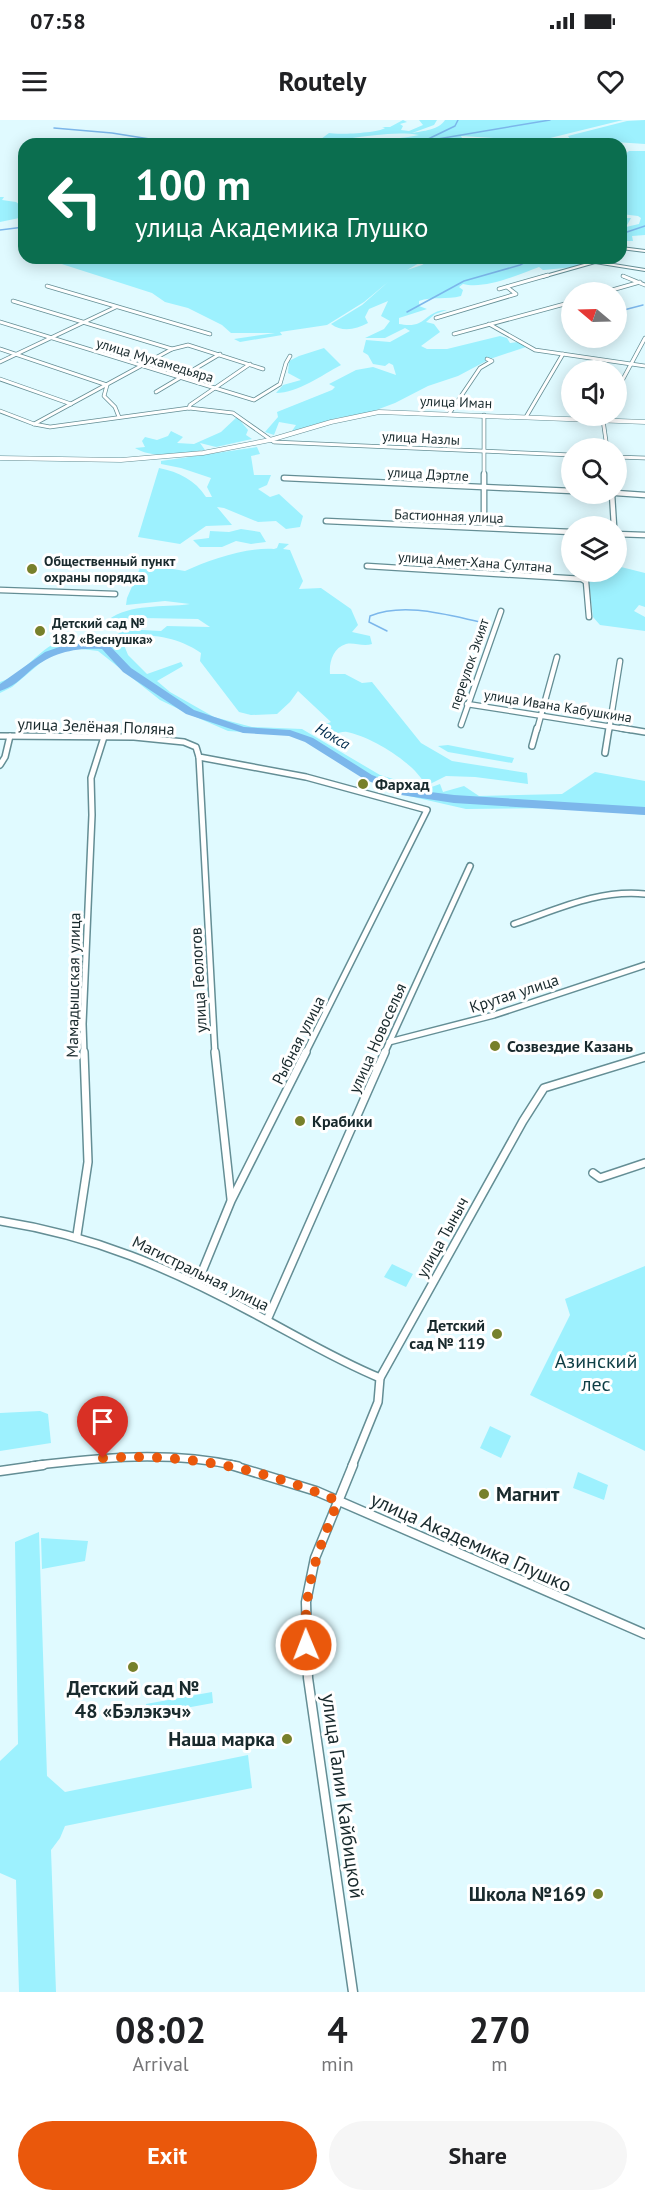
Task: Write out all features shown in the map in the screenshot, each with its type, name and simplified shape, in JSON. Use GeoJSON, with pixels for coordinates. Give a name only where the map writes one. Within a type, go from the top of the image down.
{"type":"FeatureCollection","features":[{"type":"Feature","properties":{"kind":"street"},"geometry":{"type":"LineString","coordinates":[[627,249],[645,251]]}},
{"type":"Feature","properties":{"kind":"street"},"geometry":{"type":"LineString","coordinates":[[499,289],[588,264]]}},
{"type":"Feature","properties":{"kind":"street"},"geometry":{"type":"LineString","coordinates":[[608,264],[645,270]]}},
{"type":"Feature","properties":{"kind":"street"},"geometry":{"type":"LineString","coordinates":[[622,276],[645,285]]}},
{"type":"Feature","properties":{"kind":"street"},"geometry":{"type":"LineString","coordinates":[[627,286],[640,282]]}},
{"type":"Feature","properties":{"kind":"street"},"geometry":{"type":"LineString","coordinates":[[47,286],[210,334]]}},
{"type":"Feature","properties":{"kind":"street"},"geometry":{"type":"LineString","coordinates":[[436,318],[516,294],[507,287]]}},
{"type":"Feature","properties":{"kind":"street","name":"улица Мухамедьяра"},"geometry":{"type":"LineString","coordinates":[[13,301],[172,349]]}},
{"type":"Feature","properties":{"kind":"street"},"geometry":{"type":"LineString","coordinates":[[454,334],[561,305]]}},
{"type":"Feature","properties":{"kind":"street","name":"улица Мухамедьяра"},"geometry":{"type":"LineString","coordinates":[[0,362],[116,307]]}},
{"type":"Feature","properties":{"kind":"street","name":"улица Мухамедьяра"},"geometry":{"type":"LineString","coordinates":[[0,322],[215,390],[254,400],[279,386],[284,379],[286,360],[290,356]]}},
{"type":"Feature","properties":{"kind":"street"},"geometry":{"type":"LineString","coordinates":[[489,324],[535,350],[645,366]]}},
{"type":"Feature","properties":{"kind":"street"},"geometry":{"type":"LineString","coordinates":[[627,371],[645,338]]}},
{"type":"Feature","properties":{"kind":"street"},"geometry":{"type":"LineString","coordinates":[[34,424],[172,349],[188,345],[263,369]]}},
{"type":"Feature","properties":{"kind":"street"},"geometry":{"type":"LineString","coordinates":[[0,349],[107,385]]}},
{"type":"Feature","properties":{"kind":"street"},"geometry":{"type":"LineString","coordinates":[[156,392],[220,354]]}},
{"type":"Feature","properties":{"kind":"street"},"geometry":{"type":"LineString","coordinates":[[526,417],[563,354]]}},
{"type":"Feature","properties":{"kind":"street"},"geometry":{"type":"LineString","coordinates":[[449,414],[480,368],[492,361],[488,359]]}},
{"type":"Feature","properties":{"kind":"street"},"geometry":{"type":"LineString","coordinates":[[189,408],[190,405],[250,364]]}},
{"type":"Feature","properties":{"kind":"street"},"geometry":{"type":"LineString","coordinates":[[0,379],[71,404]]}},
{"type":"Feature","properties":{"kind":"street"},"geometry":{"type":"LineString","coordinates":[[107,385],[104,396],[115,407],[119,417]]}},
{"type":"Feature","properties":{"kind":"street"},"geometry":{"type":"LineString","coordinates":[[0,411],[34,424],[50,427],[189,408],[209,409],[241,416],[270,440]]}},
{"type":"Feature","properties":{"kind":"street","name":"улица Иман"},"geometry":{"type":"LineString","coordinates":[[0,458],[151,459],[203,453],[270,440],[331,422],[379,412],[561,417]]}},
{"type":"Feature","properties":{"kind":"street"},"geometry":{"type":"LineString","coordinates":[[484,415],[485,452],[482,487],[484,527]]}},
{"type":"Feature","properties":{"kind":"street","name":"улица Иман"},"geometry":{"type":"LineString","coordinates":[[627,420],[645,422]]}},
{"type":"Feature","properties":{"kind":"street","name":"улица Назлы"},"geometry":{"type":"LineString","coordinates":[[270,440],[485,452],[561,454]]}},
{"type":"Feature","properties":{"kind":"street"},"geometry":{"type":"LineString","coordinates":[[627,457],[645,458]]}},
{"type":"Feature","properties":{"kind":"street","name":"улица Дэртле"},"geometry":{"type":"LineString","coordinates":[[284,478],[561,491]]}},
{"type":"Feature","properties":{"kind":"street"},"geometry":{"type":"LineString","coordinates":[[627,494],[645,495]]}},
{"type":"Feature","properties":{"kind":"street","name":"Бастионная улица"},"geometry":{"type":"LineString","coordinates":[[326,521],[561,531]]}},
{"type":"Feature","properties":{"kind":"street"},"geometry":{"type":"LineString","coordinates":[[627,534],[645,535]]}},
{"type":"Feature","properties":{"kind":"street","name":"улица Амет-Хана Султана"},"geometry":{"type":"LineString","coordinates":[[367,566],[561,578]]}},
{"type":"Feature","properties":{"kind":"street"},"geometry":{"type":"LineString","coordinates":[[586,582],[589,617]]}},
{"type":"Feature","properties":{"kind":"street"},"geometry":{"type":"LineString","coordinates":[[0,590],[115,594]]}},
{"type":"Feature","properties":{"kind":"street","name":"переулок Экият"},"geometry":{"type":"LineString","coordinates":[[461,725],[501,611]]}},
{"type":"Feature","properties":{"kind":"street"},"geometry":{"type":"LineString","coordinates":[[532,746],[557,657]]}},
{"type":"Feature","properties":{"kind":"street"},"geometry":{"type":"LineString","coordinates":[[605,753],[620,661]]}},
{"type":"Feature","properties":{"kind":"street","name":"улица Ивана Кабушкина"},"geometry":{"type":"LineString","coordinates":[[467,704],[645,732]]}},
{"type":"Feature","properties":{"kind":"street","name":"улица Зелёная Поляна"},"geometry":{"type":"LineString","coordinates":[[0,736],[134,737],[183,742],[196,747],[199,757],[306,777],[428,810]]}},
{"type":"Feature","properties":{"kind":"street"},"geometry":{"type":"LineString","coordinates":[[0,765],[5,757],[10,736]]}},
{"type":"Feature","properties":{"kind":"street","name":"Мамадышская улица"},"geometry":{"type":"LineString","coordinates":[[77,1235],[88,1162],[83,1024],[92,815],[91,778],[104,737]]}},
{"type":"Feature","properties":{"kind":"street","name":"улица Геологов"},"geometry":{"type":"LineString","coordinates":[[199,757],[214,1047],[231,1201]]}},
{"type":"Feature","properties":{"kind":"street","name":"Рыбная улица"},"geometry":{"type":"LineString","coordinates":[[197,1284],[231,1201],[428,810]]}},
{"type":"Feature","properties":{"kind":"street","name":"улица Новоселья"},"geometry":{"type":"LineString","coordinates":[[267,1320],[389,1042],[470,866]]}},
{"type":"Feature","properties":{"kind":"street"},"geometry":{"type":"LineString","coordinates":[[514,924],[606,894],[633,891],[645,894]]}},
{"type":"Feature","properties":{"kind":"street","name":"Крутая улица"},"geometry":{"type":"LineString","coordinates":[[389,1042],[494,1015],[645,965]]}},
{"type":"Feature","properties":{"kind":"street","name":"улица Тыныч"},"geometry":{"type":"LineString","coordinates":[[338,1501],[378,1402],[380,1378],[523,1121],[544,1088],[645,1057]]}},
{"type":"Feature","properties":{"kind":"street"},"geometry":{"type":"LineString","coordinates":[[593,1173],[600,1178],[645,1163]]}},
{"type":"Feature","properties":{"kind":"street","name":"Магистральная улица"},"geometry":{"type":"LineString","coordinates":[[0,1221],[77,1235],[121,1249],[197,1284],[380,1378]]}},
{"type":"Feature","properties":{"kind":"street","name":"улица Академика Глушко"},"geometry":{"type":"LineString","coordinates":[[0,1471],[66,1461],[158,1456],[195,1459],[270,1475],[338,1501],[645,1634]]}},
{"type":"Feature","properties":{"kind":"street","name":"улица Галии Кайбицкой"},"geometry":{"type":"LineString","coordinates":[[338,1501],[310,1574],[306,1629],[308,1678],[353,1992]]}},
{"type":"Feature","properties":{"kind":"green space"},"geometry":{"type":"Polygon","coordinates":[[[403,120],[407,122],[400,124],[403,126],[401,130],[409,131],[423,125],[419,120],[437,120],[434,125],[412,133],[435,128],[445,120],[623,120],[550,138],[461,136],[462,138],[401,138],[419,135],[390,134],[353,138],[322,138],[329,133],[349,134],[390,127],[403,120]]]}},
{"type":"Feature","properties":{"kind":"green space"},"geometry":{"type":"Polygon","coordinates":[[[645,120],[645,144],[627,143],[627,138],[569,138],[568,136],[627,121],[645,120]]]}},
{"type":"Feature","properties":{"kind":"green space"},"geometry":{"type":"Polygon","coordinates":[[[645,151],[645,235],[632,236],[633,241],[627,241],[627,227],[639,224],[641,218],[627,215],[627,153],[645,151]]]}},
{"type":"Feature","properties":{"kind":"green space"},"geometry":{"type":"Polygon","coordinates":[[[0,197],[4,197],[2,200],[18,204],[18,218],[0,222],[0,197]]]}},
{"type":"Feature","properties":{"kind":"green space"},"geometry":{"type":"Polygon","coordinates":[[[62,264],[418,264],[407,270],[424,264],[582,264],[575,267],[543,270],[539,267],[492,283],[463,284],[459,287],[463,290],[461,296],[419,301],[419,306],[427,309],[399,318],[399,324],[417,324],[435,313],[447,310],[435,314],[426,322],[434,324],[440,332],[421,346],[427,349],[447,349],[500,336],[507,338],[510,343],[518,342],[526,347],[490,359],[458,376],[428,386],[371,412],[337,418],[292,431],[296,425],[279,422],[274,435],[265,432],[278,417],[277,412],[332,390],[335,387],[329,384],[356,370],[373,367],[396,375],[393,365],[373,364],[368,355],[363,352],[366,340],[390,342],[410,331],[405,328],[385,338],[365,338],[384,329],[390,321],[381,316],[388,301],[369,309],[365,317],[368,323],[345,329],[331,324],[362,305],[388,282],[364,302],[327,325],[280,332],[282,335],[240,342],[234,339],[275,333],[231,333],[222,325],[188,308],[165,302],[152,293],[62,264]]]}},
{"type":"Feature","properties":{"kind":"green space"},"geometry":{"type":"Polygon","coordinates":[[[324,348],[341,365],[301,387],[276,393],[283,385],[301,380],[288,373],[289,361],[324,348]]]}},
{"type":"Feature","properties":{"kind":"green space"},"geometry":{"type":"Polygon","coordinates":[[[237,417],[248,430],[246,435],[252,439],[216,447],[200,443],[205,450],[169,455],[151,454],[135,448],[145,447],[142,441],[145,437],[157,440],[168,436],[171,431],[183,437],[177,443],[194,444],[221,432],[237,417]]]}},
{"type":"Feature","properties":{"kind":"green space"},"geometry":{"type":"Polygon","coordinates":[[[257,447],[260,454],[251,456],[254,475],[271,475],[267,485],[258,489],[270,497],[279,494],[303,516],[300,527],[286,529],[276,521],[258,522],[217,507],[232,525],[206,526],[180,544],[138,537],[159,468],[186,478],[206,497],[212,497],[207,487],[211,478],[161,464],[161,461],[257,447]]]}},
{"type":"Feature","properties":{"kind":"green space"},"geometry":{"type":"Polygon","coordinates":[[[241,529],[260,532],[266,542],[251,544],[236,541],[222,547],[200,547],[193,540],[209,538],[210,531],[229,532],[241,529]]]}},
{"type":"Feature","properties":{"kind":"green space"},"geometry":{"type":"Polygon","coordinates":[[[279,543],[289,544],[283,549],[290,550],[303,581],[299,589],[321,588],[351,609],[358,625],[352,632],[370,636],[372,644],[346,644],[338,649],[331,660],[330,674],[345,674],[362,683],[372,682],[421,743],[452,761],[527,773],[528,784],[475,777],[446,776],[426,786],[403,760],[368,739],[347,732],[325,738],[315,733],[318,727],[331,722],[298,691],[277,714],[251,715],[239,712],[200,661],[201,653],[171,639],[117,635],[123,629],[161,631],[167,626],[210,627],[198,619],[143,618],[121,623],[108,620],[127,611],[147,607],[190,604],[165,601],[126,605],[140,568],[185,571],[240,552],[274,549],[279,543]]]}},
{"type":"Feature","properties":{"kind":"green space"},"geometry":{"type":"Polygon","coordinates":[[[627,568],[645,573],[645,607],[639,605],[634,611],[645,617],[645,631],[600,625],[593,617],[589,582],[627,582],[627,568]]]}},
{"type":"Feature","properties":{"kind":"green space"},"geometry":{"type":"Polygon","coordinates":[[[74,638],[108,638],[124,645],[128,655],[147,674],[181,662],[183,666],[157,681],[170,692],[214,717],[252,727],[302,729],[380,775],[426,789],[440,784],[443,792],[464,786],[479,796],[562,794],[595,772],[645,781],[645,815],[573,808],[466,809],[409,796],[367,778],[308,742],[289,735],[228,731],[189,714],[160,700],[98,651],[73,648],[51,654],[12,687],[0,693],[0,682],[8,679],[55,643],[74,638]]]}},
{"type":"Feature","properties":{"kind":"green space"},"geometry":{"type":"Polygon","coordinates":[[[448,745],[514,758],[512,763],[448,752],[438,746],[448,745]]]}},
{"type":"Feature","properties":{"kind":"green space"},"geometry":{"type":"Polygon","coordinates":[[[392,1264],[413,1274],[406,1287],[384,1277],[392,1264]]]}},
{"type":"Feature","properties":{"kind":"green space","name":"Азинский лес"},"geometry":{"type":"Polygon","coordinates":[[[645,1266],[645,1451],[530,1395],[570,1315],[565,1299],[645,1266]]]}},
{"type":"Feature","properties":{"kind":"green space"},"geometry":{"type":"Polygon","coordinates":[[[40,1411],[48,1414],[51,1443],[0,1451],[0,1413],[40,1411]]]}},
{"type":"Feature","properties":{"kind":"green space"},"geometry":{"type":"Polygon","coordinates":[[[490,1426],[511,1436],[501,1458],[480,1448],[490,1426]]]}},
{"type":"Feature","properties":{"kind":"green space"},"geometry":{"type":"Polygon","coordinates":[[[578,1472],[608,1485],[604,1500],[573,1488],[578,1472]]]}},
{"type":"Feature","properties":{"kind":"green space"},"geometry":{"type":"Polygon","coordinates":[[[39,1532],[47,1776],[65,1792],[248,1755],[252,1788],[65,1826],[51,1850],[56,1992],[19,1992],[16,1880],[0,1873],[0,1761],[18,1744],[15,1542],[39,1532]]]}},
{"type":"Feature","properties":{"kind":"green space"},"geometry":{"type":"Polygon","coordinates":[[[41,1538],[88,1541],[85,1561],[42,1569],[41,1538]]]}},
{"type":"Feature","properties":{"kind":"green space"},"geometry":{"type":"Polygon","coordinates":[[[212,1692],[213,1703],[147,1715],[146,1704],[212,1692]]]}},
{"type":"Feature","properties":{"kind":"waterway"},"geometry":{"type":"LineString","coordinates":[[430,138],[455,126],[458,120]]}},
{"type":"Feature","properties":{"kind":"waterway"},"geometry":{"type":"LineString","coordinates":[[444,138],[550,120]]}},
{"type":"Feature","properties":{"kind":"waterway"},"geometry":{"type":"LineString","coordinates":[[54,128],[143,138]]}},
{"type":"Feature","properties":{"kind":"waterway"},"geometry":{"type":"LineString","coordinates":[[627,232],[645,226]]}},
{"type":"Feature","properties":{"kind":"waterway"},"geometry":{"type":"LineString","coordinates":[[0,230],[18,228]]}},
{"type":"Feature","properties":{"kind":"waterway"},"geometry":{"type":"LineString","coordinates":[[407,312],[464,281],[522,264]]}},
{"type":"Feature","properties":{"kind":"waterway"},"geometry":{"type":"LineString","coordinates":[[627,309],[643,305]]}},
{"type":"Feature","properties":{"kind":"waterway"},"geometry":{"type":"LineString","coordinates":[[387,631],[369,622],[370,616],[384,612],[414,610],[446,614],[490,624]]}},
{"type":"Feature","properties":{"kind":"waterway","name":"Нокса"},"geometry":{"type":"LineString","coordinates":[[0,688],[13,681],[39,659],[57,650],[74,646],[105,646],[127,670],[190,712],[243,730],[290,733],[309,740],[368,777],[405,792],[454,799],[645,811]]}},
{"type":"Feature","properties":{"kind":"place","name":"Общественный пункт охраны порядка"},"geometry":{"type":"Point","coordinates":[32,569]}},
{"type":"Feature","properties":{"kind":"place","name":"Детский сад № 182 «Веснушка»"},"geometry":{"type":"Point","coordinates":[40,631]}},
{"type":"Feature","properties":{"kind":"place","name":"Фархад"},"geometry":{"type":"Point","coordinates":[363,784]}},
{"type":"Feature","properties":{"kind":"place","name":"Созвездие Казань"},"geometry":{"type":"Point","coordinates":[495,1046]}},
{"type":"Feature","properties":{"kind":"place","name":"Крабики"},"geometry":{"type":"Point","coordinates":[300,1121]}},
{"type":"Feature","properties":{"kind":"place","name":"Детский сад № 119"},"geometry":{"type":"Point","coordinates":[497,1334]}},
{"type":"Feature","properties":{"kind":"place","name":"Магнит"},"geometry":{"type":"Point","coordinates":[484,1494]}},
{"type":"Feature","properties":{"kind":"place","name":"Детский сад № 48 «Бэлэкэч»"},"geometry":{"type":"Point","coordinates":[133,1667]}},
{"type":"Feature","properties":{"kind":"place","name":"Наша марка"},"geometry":{"type":"Point","coordinates":[287,1739]}},
{"type":"Feature","properties":{"kind":"place","name":"Школа №169"},"geometry":{"type":"Point","coordinates":[598,1894]}},
{"type":"Feature","properties":{"kind":"route"},"geometry":{"type":"LineString","coordinates":[[103,1458],[158,1456],[195,1459],[270,1475],[338,1501],[315,1558],[308,1583],[306,1645]]}}]}
